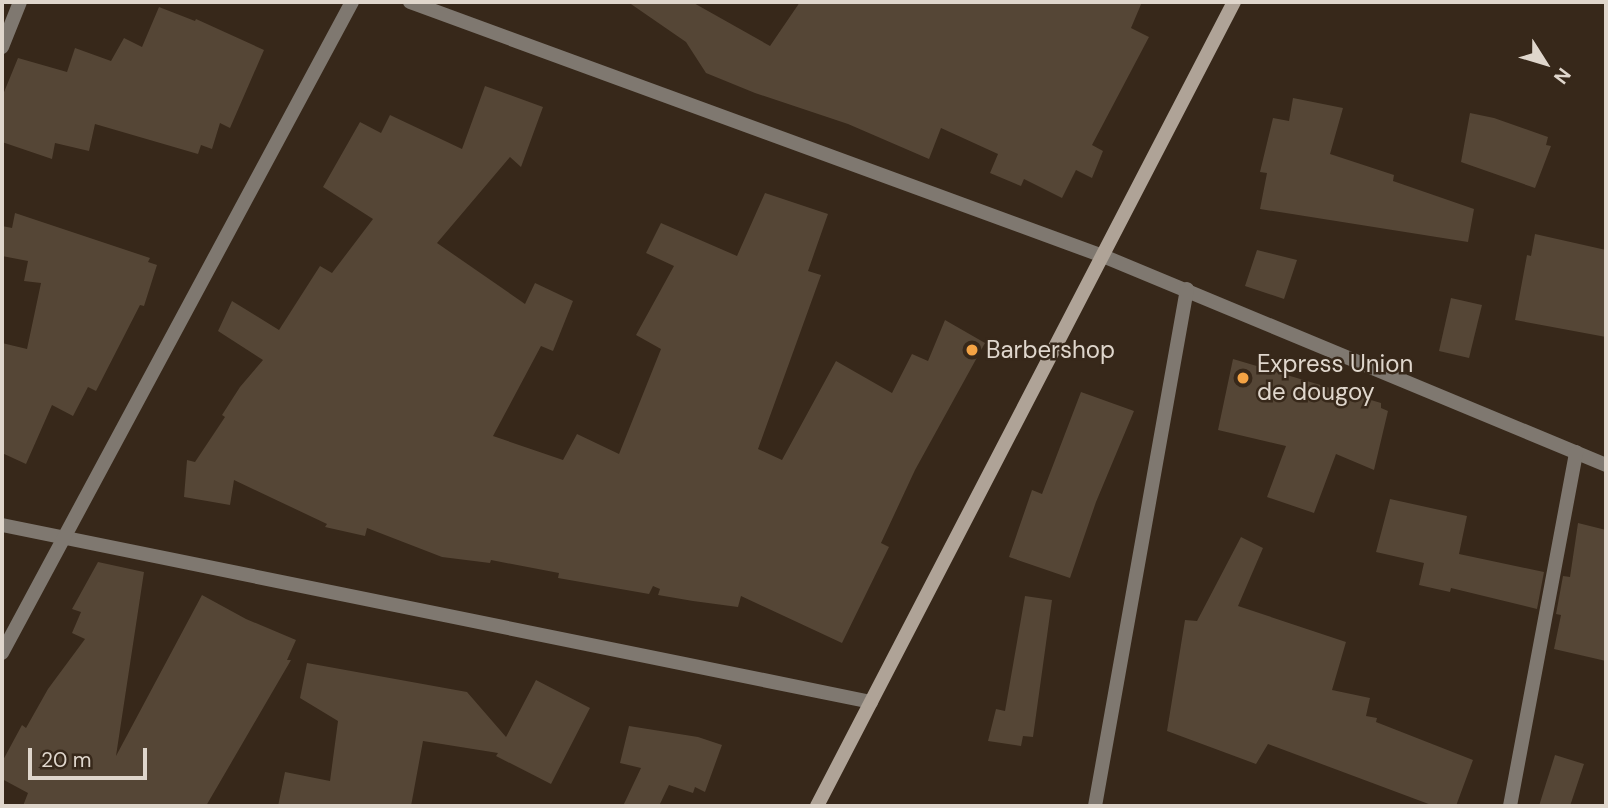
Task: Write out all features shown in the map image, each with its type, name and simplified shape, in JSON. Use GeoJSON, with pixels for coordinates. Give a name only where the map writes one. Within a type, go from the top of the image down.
{"type":"FeatureCollection","features":[{"type":"Feature","properties":{"kind":"street"},"geometry":{"type":"LineString","coordinates":[[2,47],[20,2]]}},
{"type":"Feature","properties":{"kind":"street"},"geometry":{"type":"LineString","coordinates":[[2,653],[352,2]]}},
{"type":"Feature","properties":{"kind":"street"},"geometry":{"type":"LineString","coordinates":[[410,2],[1102,256],[1606,465]]}},
{"type":"Feature","properties":{"kind":"street"},"geometry":{"type":"LineString","coordinates":[[817,806],[1234,2]]}},
{"type":"Feature","properties":{"kind":"street"},"geometry":{"type":"LineString","coordinates":[[1095,806],[1187,289]]}},
{"type":"Feature","properties":{"kind":"street"},"geometry":{"type":"LineString","coordinates":[[1510,806],[1576,453]]}},
{"type":"Feature","properties":{"kind":"street"},"geometry":{"type":"LineString","coordinates":[[2,524],[871,702]]}},
{"type":"Feature","properties":{"kind":"building"},"geometry":{"type":"Polygon","coordinates":[[[628,2],[692,2],[770,46],[800,2],[1142,2],[1131,28],[1149,37],[1092,145],[1103,151],[1092,178],[1076,170],[1062,198],[1024,179],[1021,186],[990,173],[998,154],[941,128],[929,159],[848,124],[755,93],[706,73],[686,42],[628,2]]]}},
{"type":"Feature","properties":{"kind":"building"},"geometry":{"type":"Polygon","coordinates":[[[159,7],[195,21],[196,19],[264,50],[230,128],[220,123],[212,149],[201,145],[198,154],[95,124],[89,151],[55,143],[52,159],[2,142],[2,97],[18,58],[67,72],[75,48],[111,61],[124,38],[142,47],[159,7]]]}},
{"type":"Feature","properties":{"kind":"building"},"geometry":{"type":"Polygon","coordinates":[[[485,86],[543,107],[521,167],[510,157],[437,243],[525,304],[535,283],[573,301],[553,351],[541,346],[493,436],[563,460],[577,434],[619,454],[661,349],[636,335],[674,266],[646,253],[661,223],[737,256],[765,193],[828,214],[808,271],[821,275],[758,449],[782,460],[836,361],[892,393],[912,354],[928,361],[945,320],[985,343],[915,470],[881,543],[889,547],[842,643],[741,596],[738,607],[658,595],[660,589],[653,586],[649,594],[558,578],[559,573],[491,560],[490,563],[442,557],[367,528],[365,536],[325,527],[327,524],[234,480],[230,505],[184,497],[187,460],[195,462],[225,417],[222,415],[240,387],[263,360],[218,331],[232,301],[279,330],[320,266],[332,273],[373,219],[323,187],[360,122],[381,133],[390,115],[462,149],[485,86]]]}},
{"type":"Feature","properties":{"kind":"building"},"geometry":{"type":"Polygon","coordinates":[[[1293,98],[1343,108],[1330,154],[1394,175],[1393,181],[1474,209],[1468,242],[1260,209],[1267,173],[1260,172],[1273,118],[1289,121],[1293,98]]]}},
{"type":"Feature","properties":{"kind":"building"},"geometry":{"type":"Polygon","coordinates":[[[1470,113],[1494,118],[1548,137],[1546,145],[1551,146],[1535,188],[1461,162],[1470,113]]]}},
{"type":"Feature","properties":{"kind":"building"},"geometry":{"type":"Polygon","coordinates":[[[15,213],[150,258],[148,262],[157,265],[144,306],[140,305],[96,391],[88,387],[73,416],[52,405],[26,464],[2,453],[2,343],[27,349],[41,283],[24,281],[28,261],[2,256],[2,226],[12,228],[15,213]]]}},
{"type":"Feature","properties":{"kind":"building"},"geometry":{"type":"Polygon","coordinates":[[[1535,234],[1606,250],[1606,337],[1515,320],[1527,255],[1531,256],[1535,234]]]}},
{"type":"Feature","properties":{"kind":"building"},"geometry":{"type":"Polygon","coordinates":[[[1257,250],[1297,260],[1284,299],[1245,286],[1257,250]]]}},
{"type":"Feature","properties":{"kind":"building"},"geometry":{"type":"Polygon","coordinates":[[[1451,298],[1482,305],[1469,358],[1439,351],[1451,298]]]}},
{"type":"Feature","properties":{"kind":"building"},"geometry":{"type":"Polygon","coordinates":[[[1233,359],[1381,403],[1381,408],[1388,411],[1374,470],[1336,454],[1314,513],[1267,497],[1286,446],[1218,430],[1233,359]]]}},
{"type":"Feature","properties":{"kind":"building"},"geometry":{"type":"Polygon","coordinates":[[[1081,392],[1134,411],[1096,502],[1070,578],[1009,557],[1032,490],[1042,494],[1081,392]]]}},
{"type":"Feature","properties":{"kind":"building"},"geometry":{"type":"Polygon","coordinates":[[[1390,499],[1467,516],[1459,554],[1544,572],[1537,609],[1451,588],[1450,592],[1419,585],[1424,563],[1376,552],[1390,499]]]}},
{"type":"Feature","properties":{"kind":"building"},"geometry":{"type":"Polygon","coordinates":[[[1578,523],[1606,530],[1606,661],[1554,649],[1561,615],[1556,614],[1563,576],[1570,577],[1578,523]]]}},
{"type":"Feature","properties":{"kind":"building"},"geometry":{"type":"Polygon","coordinates":[[[1241,537],[1263,548],[1238,606],[1346,642],[1332,690],[1370,698],[1366,716],[1377,718],[1376,722],[1473,760],[1456,806],[1434,806],[1268,744],[1256,764],[1167,731],[1185,620],[1197,621],[1241,537]]]}},
{"type":"Feature","properties":{"kind":"building"},"geometry":{"type":"Polygon","coordinates":[[[98,562],[144,572],[116,756],[202,595],[246,619],[296,640],[287,660],[291,660],[206,806],[23,806],[28,793],[2,779],[2,762],[22,725],[26,728],[48,689],[85,639],[72,633],[81,612],[72,609],[98,562]]]}},
{"type":"Feature","properties":{"kind":"building"},"geometry":{"type":"Polygon","coordinates":[[[1025,596],[1052,600],[1033,737],[1023,736],[1021,746],[988,741],[996,709],[1005,711],[1025,596]]]}},
{"type":"Feature","properties":{"kind":"building"},"geometry":{"type":"Polygon","coordinates":[[[307,663],[467,692],[506,737],[536,680],[590,708],[551,784],[496,756],[498,753],[423,741],[411,806],[278,806],[285,772],[330,781],[338,721],[300,698],[307,663]]]}},
{"type":"Feature","properties":{"kind":"building"},"geometry":{"type":"Polygon","coordinates":[[[629,726],[698,737],[722,745],[705,792],[695,787],[693,793],[669,785],[659,806],[623,806],[641,768],[620,763],[629,726]]]}},
{"type":"Feature","properties":{"kind":"building"},"geometry":{"type":"Polygon","coordinates":[[[1555,755],[1584,764],[1570,806],[1539,806],[1555,755]]]}},
{"type":"Feature","properties":{"kind":"place","name":"Barbershop"},"geometry":{"type":"Point","coordinates":[972,350]}},
{"type":"Feature","properties":{"kind":"place","name":"Express Union de dougoy"},"geometry":{"type":"Point","coordinates":[1243,378]}}]}
